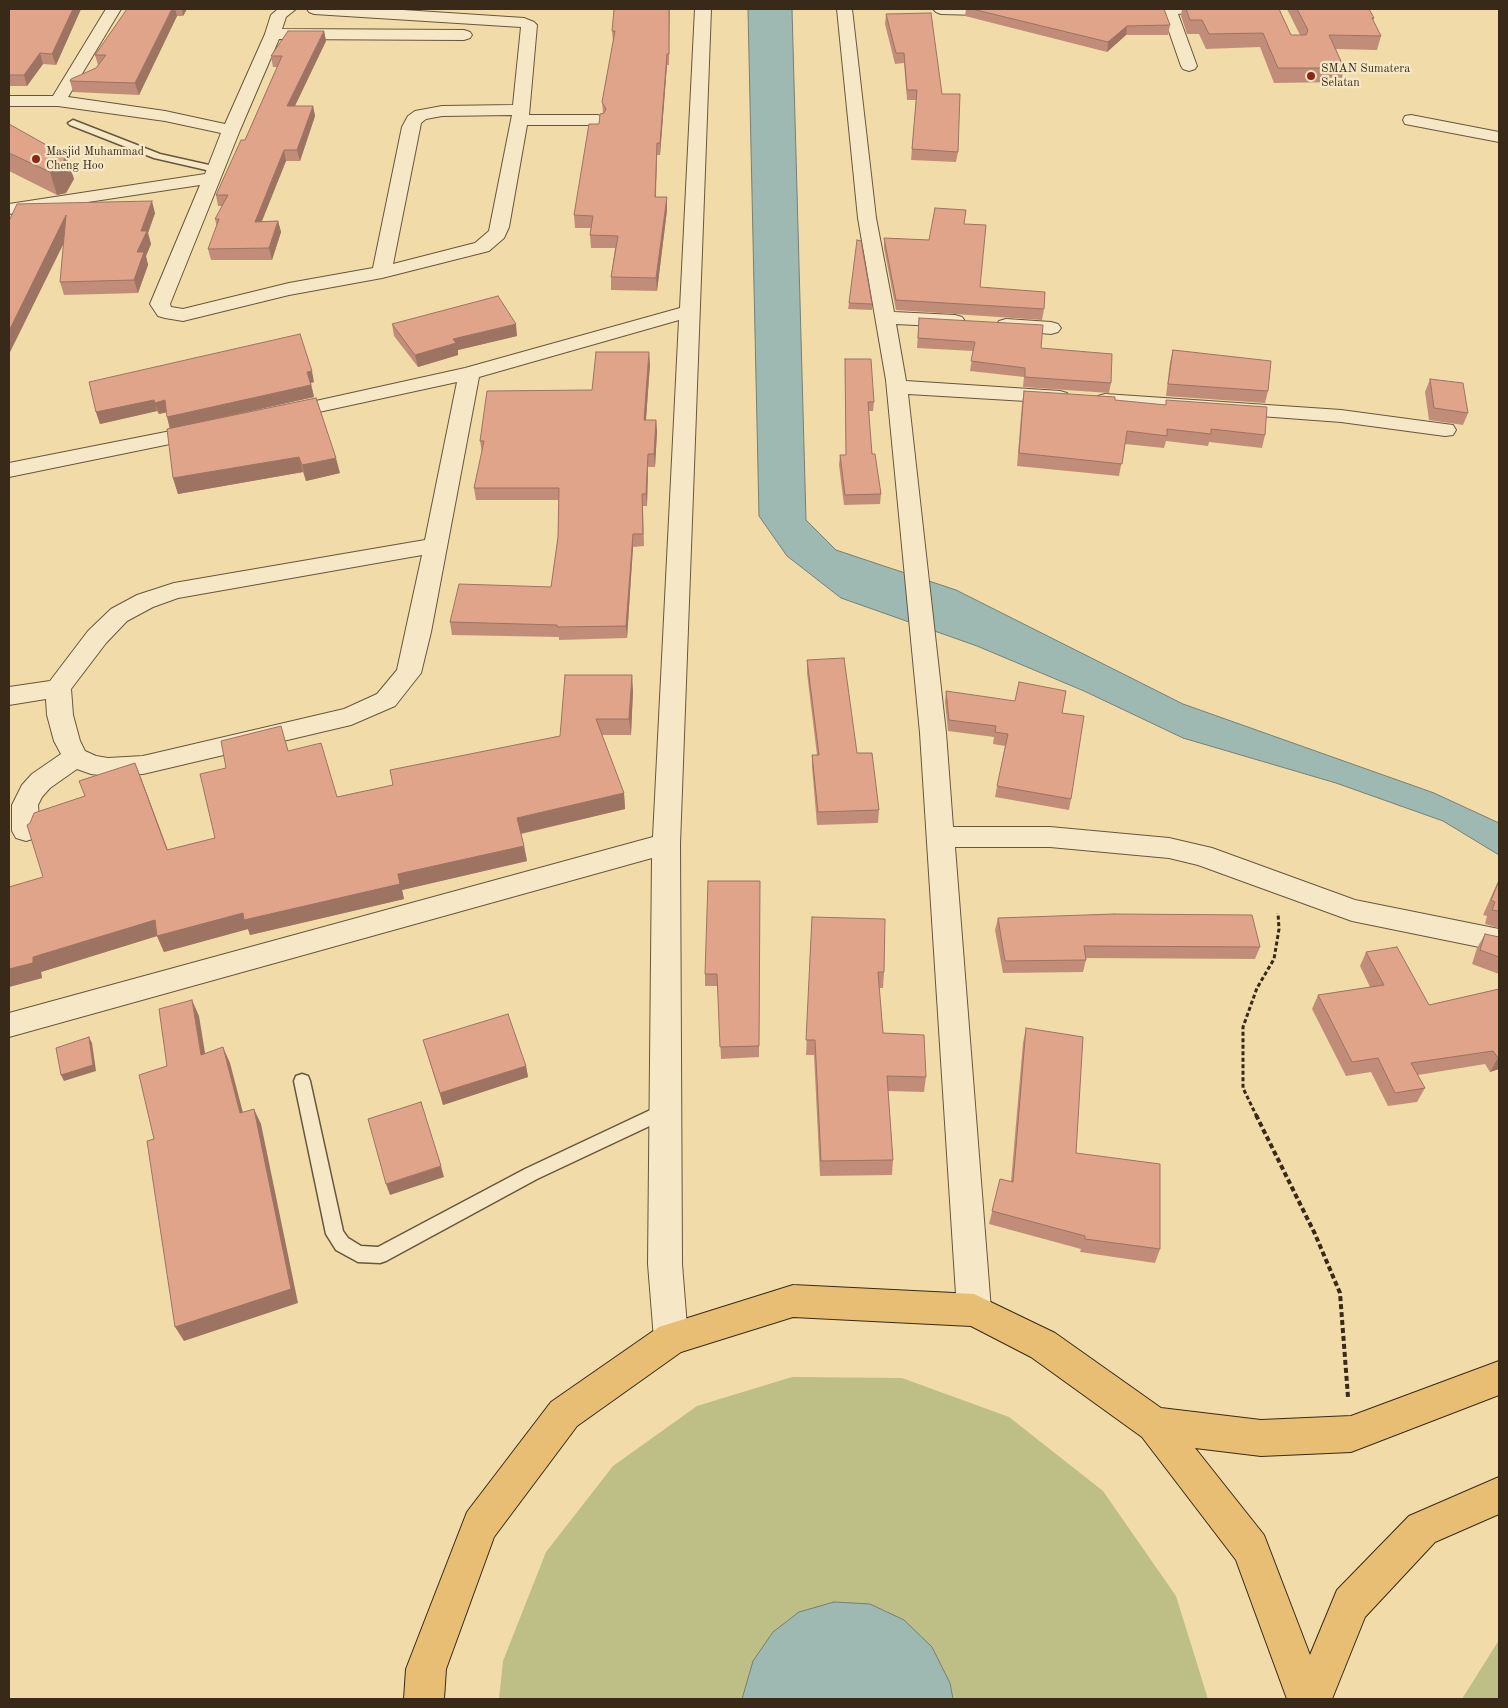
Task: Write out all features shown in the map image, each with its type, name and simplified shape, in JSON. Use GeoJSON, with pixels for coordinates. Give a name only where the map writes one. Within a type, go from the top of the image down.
{"type":"FeatureCollection","features":[{"type":"Feature","properties":{"kind":"highway"},"geometry":{"type":"LineString","coordinates":[[424,1699],[426,1669],[480,1526],[564,1414],[671,1339],[793,1301],[974,1310],[1043,1345],[1155,1425],[1251,1548],[1308,1699]]}},
{"type":"Feature","properties":{"kind":"highway"},"geometry":{"type":"LineString","coordinates":[[1155,1425],[1261,1438],[1351,1434],[1499,1378]]}},
{"type":"Feature","properties":{"kind":"highway"},"geometry":{"type":"LineString","coordinates":[[1312,1699],[1351,1604],[1422,1529],[1499,1495]]}},
{"type":"Feature","properties":{"kind":"street"},"geometry":{"type":"LineString","coordinates":[[58,101],[113,9]]}},
{"type":"Feature","properties":{"kind":"street"},"geometry":{"type":"LineString","coordinates":[[288,9],[279,15],[274,34],[231,130],[160,304],[165,312],[183,315],[289,289],[382,272],[482,247],[491,241],[500,227],[520,115],[529,25],[518,21],[314,9]]}},
{"type":"Feature","properties":{"kind":"street"},"geometry":{"type":"LineString","coordinates":[[671,1339],[665,1264],[667,1110],[666,844],[703,9]]}},
{"type":"Feature","properties":{"kind":"street"},"geometry":{"type":"LineString","coordinates":[[844,9],[867,218],[896,388],[932,733],[974,1310]]}},
{"type":"Feature","properties":{"kind":"street"},"geometry":{"type":"LineString","coordinates":[[941,9],[1022,10]]}},
{"type":"Feature","properties":{"kind":"street"},"geometry":{"type":"LineString","coordinates":[[1109,11],[1191,9]]}},
{"type":"Feature","properties":{"kind":"street"},"geometry":{"type":"LineString","coordinates":[[1169,10],[1189,66]]}},
{"type":"Feature","properties":{"kind":"street"},"geometry":{"type":"LineString","coordinates":[[274,34],[479,35]]}},
{"type":"Feature","properties":{"kind":"street"},"geometry":{"type":"LineString","coordinates":[[508,36],[528,36]]}},
{"type":"Feature","properties":{"kind":"street"},"geometry":{"type":"LineString","coordinates":[[9,101],[58,101],[165,116],[231,130]]}},
{"type":"Feature","properties":{"kind":"street"},"geometry":{"type":"LineString","coordinates":[[382,272],[410,127],[414,120],[421,115],[442,110],[597,120]]}},
{"type":"Feature","properties":{"kind":"street"},"geometry":{"type":"LineString","coordinates":[[1411,120],[1499,137]]}},
{"type":"Feature","properties":{"kind":"street"},"geometry":{"type":"LineString","coordinates":[[9,209],[214,174]]}},
{"type":"Feature","properties":{"kind":"street"},"geometry":{"type":"LineString","coordinates":[[265,418],[469,373],[690,311]]}},
{"type":"Feature","properties":{"kind":"street"},"geometry":{"type":"LineString","coordinates":[[884,316],[1051,328]]}},
{"type":"Feature","properties":{"kind":"street"},"geometry":{"type":"LineString","coordinates":[[436,545],[174,591],[145,601],[119,615],[102,632],[58,688],[60,715],[67,741],[76,757],[91,765],[143,765],[352,716],[386,700],[408,673],[436,545],[469,373]]}},
{"type":"Feature","properties":{"kind":"street"},"geometry":{"type":"LineString","coordinates":[[896,388],[1341,416],[1445,430]]}},
{"type":"Feature","properties":{"kind":"street"},"geometry":{"type":"LineString","coordinates":[[9,470],[227,426]]}},
{"type":"Feature","properties":{"kind":"street"},"geometry":{"type":"LineString","coordinates":[[9,696],[58,688]]}},
{"type":"Feature","properties":{"kind":"street"},"geometry":{"type":"LineString","coordinates":[[26,831],[25,805],[31,792],[40,780],[76,757]]}},
{"type":"Feature","properties":{"kind":"street"},"geometry":{"type":"LineString","coordinates":[[940,837],[1050,837],[1169,848],[1202,855],[1352,910],[1499,940]]}},
{"type":"Feature","properties":{"kind":"street"},"geometry":{"type":"LineString","coordinates":[[9,1024],[666,844]]}},
{"type":"Feature","properties":{"kind":"lane"},"geometry":{"type":"LineString","coordinates":[[73,123],[158,156],[214,174]]}},
{"type":"Feature","properties":{"kind":"lane"},"geometry":{"type":"LineString","coordinates":[[302,1081],[334,1234],[342,1244],[358,1254],[380,1255],[531,1174],[667,1110]]}},
{"type":"Feature","properties":{"kind":"path"},"geometry":{"type":"LineString","coordinates":[[1275,883],[1279,929],[1274,959],[1257,988],[1243,1027],[1242,1088],[1315,1234],[1340,1293],[1351,1434]]}},
{"type":"Feature","properties":{"kind":"green space"},"geometry":{"type":"Polygon","coordinates":[[[792,1377],[902,1378],[1009,1417],[1103,1491],[1176,1596],[1208,1699],[499,1699],[503,1661],[546,1552],[613,1466],[697,1406],[792,1377]]]}},
{"type":"Feature","properties":{"kind":"green space"},"geometry":{"type":"Polygon","coordinates":[[[1499,1640],[1499,1699],[1462,1699],[1499,1640]]]}},
{"type":"Feature","properties":{"kind":"water"},"geometry":{"type":"Polygon","coordinates":[[[748,9],[792,9],[806,520],[836,550],[956,590],[1183,704],[1434,793],[1499,823],[1499,855],[1443,821],[1336,783],[1183,738],[1084,691],[977,646],[841,598],[787,556],[759,516],[748,9]]]}},
{"type":"Feature","properties":{"kind":"water"},"geometry":{"type":"Polygon","coordinates":[[[834,1602],[870,1604],[904,1620],[932,1647],[950,1683],[953,1699],[742,1699],[753,1661],[773,1632],[799,1612],[834,1602]]]}},
{"type":"Feature","properties":{"kind":"building"},"geometry":{"type":"Polygon","coordinates":[[[9,9],[73,9],[52,54],[40,53],[24,75],[9,75],[9,9]]]}},
{"type":"Feature","properties":{"kind":"building"},"geometry":{"type":"Polygon","coordinates":[[[127,9],[172,9],[135,83],[70,81],[96,68],[106,55],[95,55],[127,9]]]}},
{"type":"Feature","properties":{"kind":"building"},"geometry":{"type":"Polygon","coordinates":[[[614,9],[669,9],[669,54],[667,54],[660,143],[657,143],[655,197],[667,197],[656,278],[611,277],[618,236],[590,235],[593,216],[574,215],[589,124],[599,124],[600,114],[604,113],[606,109],[602,102],[615,31],[612,31],[614,9]]]}},
{"type":"Feature","properties":{"kind":"building"},"geometry":{"type":"Polygon","coordinates":[[[972,9],[1164,9],[1170,25],[1127,26],[1108,42],[972,9]]]}},
{"type":"Feature","properties":{"kind":"building"},"geometry":{"type":"Polygon","coordinates":[[[1186,9],[1279,9],[1291,35],[1306,35],[1308,30],[1297,9],[1369,9],[1381,36],[1329,35],[1344,68],[1278,68],[1263,33],[1209,34],[1202,20],[1190,20],[1186,9]]]}},
{"type":"Feature","properties":{"kind":"building"},"geometry":{"type":"Polygon","coordinates":[[[931,13],[942,94],[960,94],[958,152],[912,149],[917,90],[907,90],[904,53],[896,53],[886,14],[931,13]]]}},
{"type":"Feature","properties":{"kind":"building"},"geometry":{"type":"Polygon","coordinates":[[[288,31],[324,31],[287,106],[313,106],[297,150],[284,150],[255,222],[278,221],[269,248],[208,249],[219,219],[215,219],[228,195],[216,195],[241,140],[245,140],[282,56],[271,56],[288,31]]]}},
{"type":"Feature","properties":{"kind":"building"},"geometry":{"type":"Polygon","coordinates":[[[9,124],[66,156],[58,171],[50,172],[9,153],[9,124]]]}},
{"type":"Feature","properties":{"kind":"building"},"geometry":{"type":"Polygon","coordinates":[[[152,201],[141,231],[147,231],[137,252],[144,252],[134,280],[60,282],[66,215],[9,331],[9,221],[17,204],[152,201]]]}},
{"type":"Feature","properties":{"kind":"building"},"geometry":{"type":"Polygon","coordinates":[[[935,208],[966,210],[964,224],[986,225],[980,287],[1045,292],[1044,309],[896,300],[884,238],[929,240],[935,208]]]}},
{"type":"Feature","properties":{"kind":"building"},"geometry":{"type":"Polygon","coordinates":[[[857,240],[861,241],[872,304],[849,303],[857,240]]]}},
{"type":"Feature","properties":{"kind":"building"},"geometry":{"type":"Polygon","coordinates":[[[498,296],[516,324],[453,339],[456,343],[415,355],[392,324],[498,296]]]}},
{"type":"Feature","properties":{"kind":"building"},"geometry":{"type":"Polygon","coordinates":[[[919,318],[1043,325],[1041,348],[1112,354],[1111,383],[1025,377],[1025,368],[971,361],[975,342],[918,338],[919,318]]]}},
{"type":"Feature","properties":{"kind":"building"},"geometry":{"type":"Polygon","coordinates":[[[300,334],[312,371],[307,372],[311,385],[167,417],[165,400],[155,403],[154,400],[96,412],[89,382],[300,334]]]}},
{"type":"Feature","properties":{"kind":"building"},"geometry":{"type":"Polygon","coordinates":[[[1173,350],[1271,361],[1268,391],[1168,384],[1173,350]]]}},
{"type":"Feature","properties":{"kind":"building"},"geometry":{"type":"Polygon","coordinates":[[[596,352],[649,352],[644,420],[656,420],[654,454],[648,454],[646,494],[642,494],[643,534],[633,534],[626,626],[557,627],[557,625],[450,622],[459,584],[551,587],[558,537],[559,488],[474,488],[484,441],[480,441],[487,391],[592,390],[596,352]]]}},
{"type":"Feature","properties":{"kind":"building"},"geometry":{"type":"Polygon","coordinates":[[[845,359],[871,359],[874,402],[868,402],[872,454],[875,454],[881,494],[845,495],[840,455],[846,455],[845,359]]]}},
{"type":"Feature","properties":{"kind":"building"},"geometry":{"type":"Polygon","coordinates":[[[1430,379],[1463,383],[1468,413],[1434,408],[1430,379]]]}},
{"type":"Feature","properties":{"kind":"building"},"geometry":{"type":"Polygon","coordinates":[[[1024,391],[1115,397],[1115,400],[1166,405],[1166,400],[1267,407],[1265,435],[1211,429],[1211,434],[1167,429],[1167,436],[1127,431],[1122,464],[1019,453],[1024,391]]]}},
{"type":"Feature","properties":{"kind":"building"},"geometry":{"type":"Polygon","coordinates":[[[316,398],[336,458],[302,465],[299,457],[173,478],[167,429],[316,398]]]}},
{"type":"Feature","properties":{"kind":"building"},"geometry":{"type":"Polygon","coordinates":[[[844,658],[857,753],[872,753],[879,810],[818,812],[812,755],[819,755],[807,660],[844,658]]]}},
{"type":"Feature","properties":{"kind":"building"},"geometry":{"type":"Polygon","coordinates":[[[565,675],[632,675],[629,719],[596,719],[624,793],[517,818],[524,846],[398,874],[400,884],[244,920],[243,913],[157,936],[155,920],[33,957],[33,963],[9,969],[9,887],[43,877],[27,825],[30,823],[34,813],[85,796],[79,781],[135,763],[167,850],[215,838],[200,774],[226,768],[221,741],[281,726],[288,751],[321,743],[337,797],[393,785],[390,770],[560,736],[565,675]]]}},
{"type":"Feature","properties":{"kind":"building"},"geometry":{"type":"Polygon","coordinates":[[[1019,682],[1066,691],[1062,713],[1084,716],[1071,799],[997,786],[1008,734],[995,732],[996,726],[949,720],[946,691],[1015,701],[1019,682]]]}},
{"type":"Feature","properties":{"kind":"building"},"geometry":{"type":"Polygon","coordinates":[[[708,881],[760,881],[759,1046],[720,1047],[717,974],[705,974],[708,881]]]}},
{"type":"Feature","properties":{"kind":"building"},"geometry":{"type":"Polygon","coordinates":[[[1499,881],[1499,911],[1492,910],[1495,902],[1491,900],[1499,881]]]}},
{"type":"Feature","properties":{"kind":"building"},"geometry":{"type":"Polygon","coordinates":[[[1114,914],[1252,915],[1260,947],[1084,946],[1086,960],[1005,961],[998,918],[1114,914]]]}},
{"type":"Feature","properties":{"kind":"building"},"geometry":{"type":"Polygon","coordinates":[[[812,917],[885,919],[884,972],[878,972],[883,1033],[924,1035],[926,1077],[887,1076],[893,1160],[821,1161],[815,1040],[806,1040],[812,917]]]}},
{"type":"Feature","properties":{"kind":"building"},"geometry":{"type":"Polygon","coordinates":[[[1485,934],[1499,937],[1499,957],[1480,950],[1485,934]]]}},
{"type":"Feature","properties":{"kind":"building"},"geometry":{"type":"Polygon","coordinates":[[[1397,947],[1429,1005],[1499,989],[1499,1058],[1493,1051],[1411,1063],[1425,1088],[1395,1093],[1378,1058],[1352,1062],[1318,995],[1384,985],[1366,952],[1397,947]]]}},
{"type":"Feature","properties":{"kind":"building"},"geometry":{"type":"Polygon","coordinates":[[[192,1000],[201,1055],[223,1047],[240,1113],[254,1109],[291,1289],[175,1327],[147,1141],[154,1139],[139,1075],[167,1066],[159,1009],[192,1000]]]}},
{"type":"Feature","properties":{"kind":"building"},"geometry":{"type":"Polygon","coordinates":[[[508,1014],[526,1066],[440,1093],[423,1040],[508,1014]]]}},
{"type":"Feature","properties":{"kind":"building"},"geometry":{"type":"Polygon","coordinates":[[[1026,1028],[1083,1037],[1076,1153],[1160,1164],[1160,1249],[1085,1239],[1085,1236],[992,1211],[1000,1179],[1013,1182],[1026,1028]]]}},
{"type":"Feature","properties":{"kind":"building"},"geometry":{"type":"Polygon","coordinates":[[[89,1037],[93,1065],[61,1075],[56,1048],[89,1037]]]}},
{"type":"Feature","properties":{"kind":"building"},"geometry":{"type":"Polygon","coordinates":[[[421,1102],[441,1166],[386,1184],[368,1119],[421,1102]]]}},
{"type":"Feature","properties":{"kind":"place","name":"SMAN Sumatera Selatan"},"geometry":{"type":"Point","coordinates":[1311,76]}},
{"type":"Feature","properties":{"kind":"place","name":"Masjid Muhammad Cheng Hoo"},"geometry":{"type":"Point","coordinates":[36,159]}}]}
